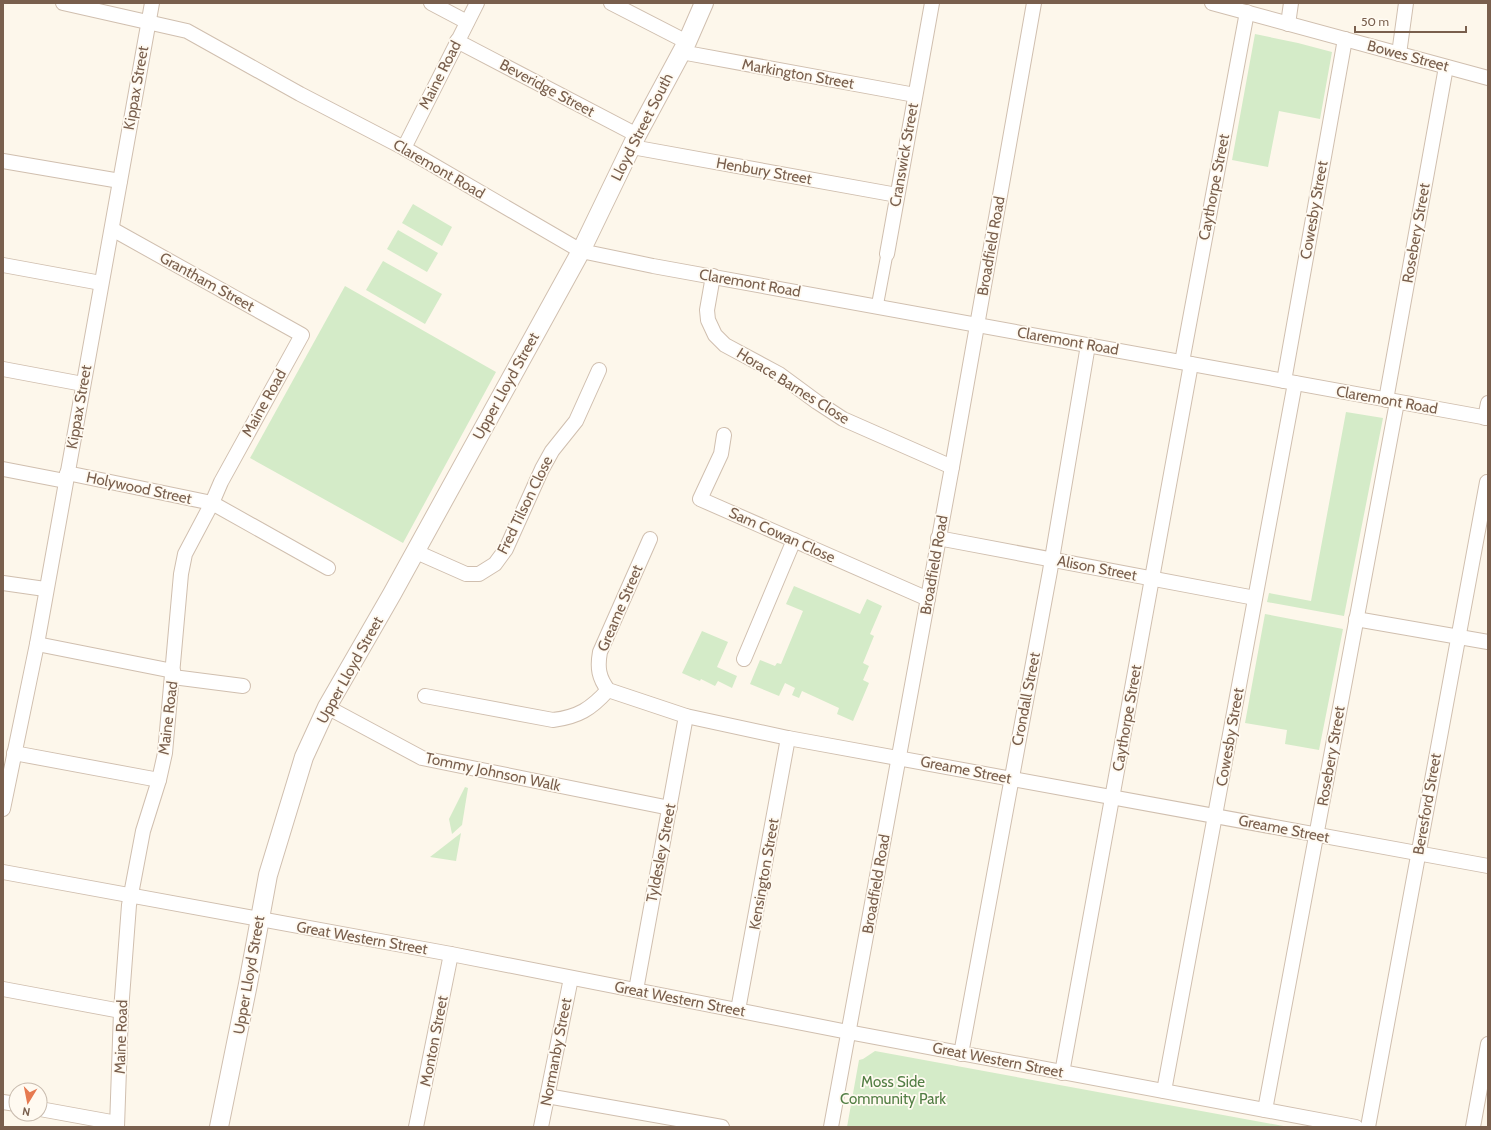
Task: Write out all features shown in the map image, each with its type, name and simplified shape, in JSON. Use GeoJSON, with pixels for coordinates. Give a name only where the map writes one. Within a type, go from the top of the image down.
{"type":"FeatureCollection","features":[{"type":"Feature","properties":{"kind":"street","name":"Claremont Road"},"geometry":{"type":"LineString","coordinates":[[63,3],[187,31],[300,94],[404,148],[581,251],[877,307],[978,324],[1487,418]]}},
{"type":"Feature","properties":{"kind":"street","name":"Kippax Street"},"geometry":{"type":"LineString","coordinates":[[3,810],[36,644],[152,3]]}},
{"type":"Feature","properties":{"kind":"street"},"geometry":{"type":"LineString","coordinates":[[431,3],[467,22]]}},
{"type":"Feature","properties":{"kind":"street","name":"Maine Road"},"geometry":{"type":"LineString","coordinates":[[404,148],[477,3]]}},
{"type":"Feature","properties":{"kind":"street","name":"Markington Street"},"geometry":{"type":"LineString","coordinates":[[612,3],[684,47],[915,95]]}},
{"type":"Feature","properties":{"kind":"street","name":"Lloyd Street South"},"geometry":{"type":"LineString","coordinates":[[581,251],[609,191],[684,47],[704,3]]}},
{"type":"Feature","properties":{"kind":"street","name":"Cranswick Street"},"geometry":{"type":"LineString","coordinates":[[877,307],[932,3]]}},
{"type":"Feature","properties":{"kind":"street","name":"Broadfield Road"},"geometry":{"type":"LineString","coordinates":[[831,1127],[846,1055],[848,1032],[978,324],[1034,3]]}},
{"type":"Feature","properties":{"kind":"street","name":"Bowes Street"},"geometry":{"type":"LineString","coordinates":[[1212,3],[1488,78]]}},
{"type":"Feature","properties":{"kind":"street"},"geometry":{"type":"LineString","coordinates":[[1288,24],[1291,3]]}},
{"type":"Feature","properties":{"kind":"street"},"geometry":{"type":"LineString","coordinates":[[1399,54],[1406,3]]}},
{"type":"Feature","properties":{"kind":"street","name":"Caythorpe Street"},"geometry":{"type":"LineString","coordinates":[[1062,1072],[1152,578],[1186,363],[1246,12]]}},
{"type":"Feature","properties":{"kind":"street","name":"Cowesby Street"},"geometry":{"type":"LineString","coordinates":[[1164,1091],[1255,598],[1345,39]]}},
{"type":"Feature","properties":{"kind":"street","name":"Beveridge Street"},"geometry":{"type":"LineString","coordinates":[[457,41],[635,141]]}},
{"type":"Feature","properties":{"kind":"street","name":"Rosebery Street"},"geometry":{"type":"LineString","coordinates":[[1265,1110],[1356,619],[1446,66]]}},
{"type":"Feature","properties":{"kind":"street","name":"Henbury Street"},"geometry":{"type":"LineString","coordinates":[[635,141],[897,195]]}},
{"type":"Feature","properties":{"kind":"street"},"geometry":{"type":"LineString","coordinates":[[3,161],[120,181]]}},
{"type":"Feature","properties":{"kind":"street","name":"Grantham Street"},"geometry":{"type":"LineString","coordinates":[[112,229],[302,335]]}},
{"type":"Feature","properties":{"kind":"street","name":"Upper Lloyd Street"},"geometry":{"type":"LineString","coordinates":[[219,1127],[268,875],[296,778],[307,751],[327,707],[392,594],[414,551],[581,251]]}},
{"type":"Feature","properties":{"kind":"street"},"geometry":{"type":"LineString","coordinates":[[3,265],[102,283]]}},
{"type":"Feature","properties":{"kind":"street","name":"Horace Barnes Close"},"geometry":{"type":"LineString","coordinates":[[713,276],[707,310],[708,320],[715,335],[725,345],[779,374],[843,419],[952,467]]}},
{"type":"Feature","properties":{"kind":"street","name":"Maine Road"},"geometry":{"type":"LineString","coordinates":[[117,1125],[121,1011],[130,896],[143,831],[159,780],[166,739],[181,574],[185,554],[212,503],[221,482],[302,335]]}},
{"type":"Feature","properties":{"kind":"street","name":"Crondall Street"},"geometry":{"type":"LineString","coordinates":[[961,1054],[1010,779],[1052,559],[1088,345]]}},
{"type":"Feature","properties":{"kind":"street"},"geometry":{"type":"LineString","coordinates":[[3,369],[83,384]]}},
{"type":"Feature","properties":{"kind":"street","name":"Fred Tilson Close"},"geometry":{"type":"LineString","coordinates":[[414,551],[466,574],[480,574],[495,564],[506,549],[542,469],[552,451],[576,421],[599,370]]}},
{"type":"Feature","properties":{"kind":"street"},"geometry":{"type":"LineString","coordinates":[[1487,418],[1488,403]]}},
{"type":"Feature","properties":{"kind":"street","name":"Sam Cowan Close"},"geometry":{"type":"LineString","coordinates":[[724,435],[721,454],[700,498],[928,599]]}},
{"type":"Feature","properties":{"kind":"street","name":"Holywood Street"},"geometry":{"type":"LineString","coordinates":[[3,469],[66,477],[212,503],[328,568]]}},
{"type":"Feature","properties":{"kind":"street","name":"Beresford Street"},"geometry":{"type":"LineString","coordinates":[[1368,1127],[1457,637],[1487,482]]}},
{"type":"Feature","properties":{"kind":"street","name":"Alison Street"},"geometry":{"type":"LineString","coordinates":[[938,538],[1255,598]]}},
{"type":"Feature","properties":{"kind":"street","name":"Greame Street"},"geometry":{"type":"LineString","coordinates":[[650,539],[600,652],[598,664],[600,679],[608,690],[686,716],[788,738],[899,757],[1317,836],[1488,866]]}},
{"type":"Feature","properties":{"kind":"street"},"geometry":{"type":"LineString","coordinates":[[744,659],[794,540]]}},
{"type":"Feature","properties":{"kind":"street"},"geometry":{"type":"LineString","coordinates":[[3,583],[46,589]]}},
{"type":"Feature","properties":{"kind":"street"},"geometry":{"type":"LineString","coordinates":[[1356,619],[1488,642]]}},
{"type":"Feature","properties":{"kind":"street"},"geometry":{"type":"LineString","coordinates":[[36,644],[173,674],[243,686]]}},
{"type":"Feature","properties":{"kind":"street"},"geometry":{"type":"LineString","coordinates":[[425,696],[553,720],[569,718],[583,712],[597,703],[608,690]]}},
{"type":"Feature","properties":{"kind":"street","name":"Tommy Johnson Walk"},"geometry":{"type":"LineString","coordinates":[[327,707],[422,758],[670,808]]}},
{"type":"Feature","properties":{"kind":"street","name":"Tyldesley Street"},"geometry":{"type":"LineString","coordinates":[[636,990],[686,716]]}},
{"type":"Feature","properties":{"kind":"street","name":"Kensington Street"},"geometry":{"type":"LineString","coordinates":[[738,1010],[788,738]]}},
{"type":"Feature","properties":{"kind":"street"},"geometry":{"type":"LineString","coordinates":[[14,753],[159,780]]}},
{"type":"Feature","properties":{"kind":"street","name":"Great Western Street"},"geometry":{"type":"LineString","coordinates":[[3,872],[451,954],[961,1054],[1265,1110],[1308,1123],[1356,1127]]}},
{"type":"Feature","properties":{"kind":"street","name":"Monton Street"},"geometry":{"type":"LineString","coordinates":[[416,1127],[451,954]]}},
{"type":"Feature","properties":{"kind":"street","name":"Normanby Street"},"geometry":{"type":"LineString","coordinates":[[541,1127],[571,978]]}},
{"type":"Feature","properties":{"kind":"street"},"geometry":{"type":"LineString","coordinates":[[3,989],[121,1011]]}},
{"type":"Feature","properties":{"kind":"street"},"geometry":{"type":"LineString","coordinates":[[1473,1127],[1488,1044]]}},
{"type":"Feature","properties":{"kind":"street"},"geometry":{"type":"LineString","coordinates":[[547,1096],[722,1127]]}},
{"type":"Feature","properties":{"kind":"street"},"geometry":{"type":"LineString","coordinates":[[48,1111],[117,1125]]}},
{"type":"Feature","properties":{"kind":"green space"},"geometry":{"type":"Polygon","coordinates":[[[1255,34],[1332,52],[1320,119],[1279,111],[1268,167],[1232,160],[1255,34]]]}},
{"type":"Feature","properties":{"kind":"green space"},"geometry":{"type":"Polygon","coordinates":[[[413,204],[452,227],[442,246],[402,223],[413,204]]]}},
{"type":"Feature","properties":{"kind":"green space"},"geometry":{"type":"Polygon","coordinates":[[[398,230],[438,253],[427,272],[387,249],[398,230]]]}},
{"type":"Feature","properties":{"kind":"green space"},"geometry":{"type":"Polygon","coordinates":[[[383,261],[442,294],[425,324],[366,290],[383,261]]]}},
{"type":"Feature","properties":{"kind":"green space"},"geometry":{"type":"Polygon","coordinates":[[[345,286],[496,372],[403,543],[250,458],[345,286]]]}},
{"type":"Feature","properties":{"kind":"green space"},"geometry":{"type":"Polygon","coordinates":[[[1346,412],[1383,418],[1344,616],[1267,602],[1269,593],[1311,601],[1346,412]]]}},
{"type":"Feature","properties":{"kind":"green space"},"geometry":{"type":"Polygon","coordinates":[[[794,586],[860,614],[867,599],[882,606],[870,634],[874,636],[863,663],[869,666],[863,680],[869,683],[853,721],[837,714],[839,708],[802,691],[799,698],[792,695],[795,688],[785,683],[779,696],[750,684],[760,660],[775,666],[777,663],[781,664],[803,611],[786,604],[794,586]]]}},
{"type":"Feature","properties":{"kind":"green space"},"geometry":{"type":"Polygon","coordinates":[[[1265,614],[1343,629],[1319,750],[1285,744],[1287,730],[1245,723],[1265,614]]]}},
{"type":"Feature","properties":{"kind":"green space"},"geometry":{"type":"Polygon","coordinates":[[[702,631],[728,642],[717,667],[737,676],[732,688],[718,681],[715,686],[701,679],[700,681],[682,673],[702,631]]]}},
{"type":"Feature","properties":{"kind":"green space"},"geometry":{"type":"Polygon","coordinates":[[[465,787],[468,788],[462,825],[452,834],[449,819],[465,787]]]}},
{"type":"Feature","properties":{"kind":"green space"},"geometry":{"type":"Polygon","coordinates":[[[461,833],[456,861],[430,857],[461,833]]]}},
{"type":"Feature","properties":{"kind":"green space","name":"Moss Side Community Park"},"geometry":{"type":"Polygon","coordinates":[[[875,1051],[1289,1127],[847,1127],[859,1060],[875,1051]]]}}]}
